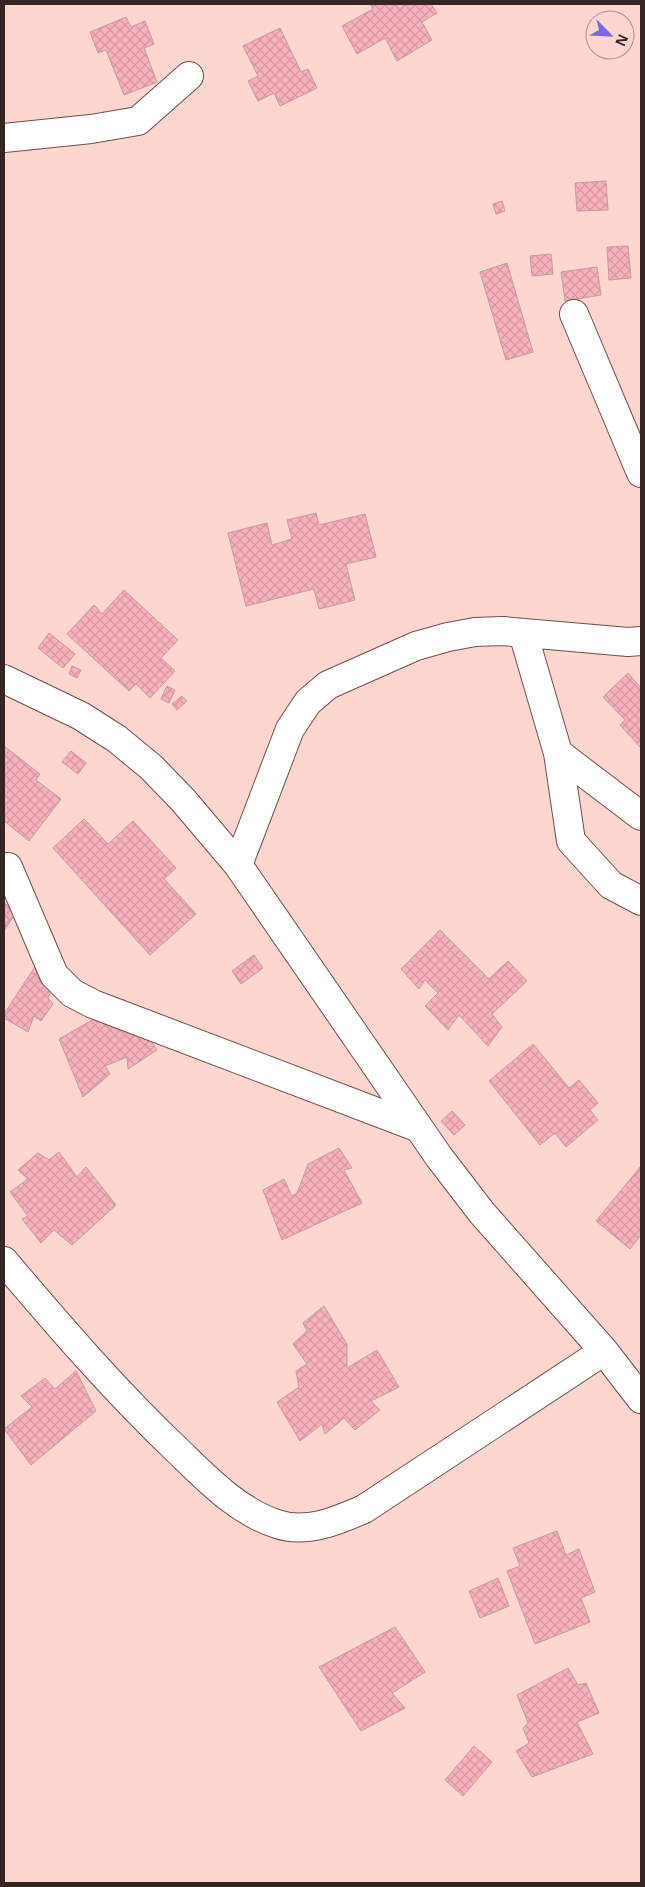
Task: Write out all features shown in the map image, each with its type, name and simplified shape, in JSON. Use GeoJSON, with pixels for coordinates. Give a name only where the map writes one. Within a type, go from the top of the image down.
{"type":"FeatureCollection","features":[{"type":"Feature","properties":{"kind":"street"},"geometry":{"type":"LineString","coordinates":[[4,138],[91,129],[138,121],[188,76]]}},
{"type":"Feature","properties":{"kind":"street"},"geometry":{"type":"LineString","coordinates":[[574,314],[641,473]]}},
{"type":"Feature","properties":{"kind":"street"},"geometry":{"type":"LineString","coordinates":[[238,865],[290,729],[308,702],[328,685],[416,646],[475,632],[503,631],[628,642],[641,641]]}},
{"type":"Feature","properties":{"kind":"street"},"geometry":{"type":"LineString","coordinates":[[523,633],[558,753],[571,841],[611,885],[641,900]]}},
{"type":"Feature","properties":{"kind":"street"},"geometry":{"type":"LineString","coordinates":[[4,679],[80,716],[117,739],[151,767],[183,800],[238,865],[419,1128],[482,1213],[604,1351],[641,1399]]}},
{"type":"Feature","properties":{"kind":"street"},"geometry":{"type":"LineString","coordinates":[[558,753],[641,816]]}},
{"type":"Feature","properties":{"kind":"street"},"geometry":{"type":"LineString","coordinates":[[8,867],[54,975],[72,993],[94,1004],[419,1128]]}},
{"type":"Feature","properties":{"kind":"street"},"geometry":{"type":"LineString","coordinates":[[4,1260],[73,1343],[151,1425],[215,1487],[246,1510],[278,1525],[306,1528],[336,1522],[364,1510],[604,1351]]}},
{"type":"Feature","properties":{"kind":"building"},"geometry":{"type":"Polygon","coordinates":[[[370,4],[431,4],[437,13],[422,22],[432,40],[397,61],[385,38],[357,54],[342,26],[373,9],[370,4]]]}},
{"type":"Feature","properties":{"kind":"building"},"geometry":{"type":"Polygon","coordinates":[[[126,17],[131,27],[145,21],[154,44],[144,48],[157,82],[124,95],[106,50],[98,53],[90,32],[126,17]]]}},
{"type":"Feature","properties":{"kind":"building"},"geometry":{"type":"Polygon","coordinates":[[[280,28],[301,72],[308,69],[317,88],[280,106],[274,93],[258,101],[248,81],[258,76],[243,46],[280,28]]]}},
{"type":"Feature","properties":{"kind":"building"},"geometry":{"type":"Polygon","coordinates":[[[606,181],[608,210],[577,211],[575,183],[606,181]]]}},
{"type":"Feature","properties":{"kind":"building"},"geometry":{"type":"Polygon","coordinates":[[[502,201],[505,211],[496,214],[493,204],[502,201]]]}},
{"type":"Feature","properties":{"kind":"building"},"geometry":{"type":"Polygon","coordinates":[[[628,246],[631,278],[609,280],[607,247],[628,246]]]}},
{"type":"Feature","properties":{"kind":"building"},"geometry":{"type":"Polygon","coordinates":[[[551,254],[553,274],[532,276],[530,256],[551,254]]]}},
{"type":"Feature","properties":{"kind":"building"},"geometry":{"type":"Polygon","coordinates":[[[507,263],[533,352],[506,360],[480,272],[507,263]]]}},
{"type":"Feature","properties":{"kind":"building"},"geometry":{"type":"Polygon","coordinates":[[[597,267],[601,295],[565,301],[561,272],[597,267]]]}},
{"type":"Feature","properties":{"kind":"building"},"geometry":{"type":"Polygon","coordinates":[[[316,513],[319,525],[365,514],[376,557],[346,564],[355,600],[319,609],[314,589],[246,606],[228,533],[267,523],[272,545],[292,539],[287,520],[316,513]]]}},
{"type":"Feature","properties":{"kind":"building"},"geometry":{"type":"Polygon","coordinates":[[[124,590],[178,640],[161,658],[175,671],[150,698],[136,684],[129,691],[67,634],[94,605],[102,614],[124,590]]]}},
{"type":"Feature","properties":{"kind":"building"},"geometry":{"type":"Polygon","coordinates":[[[49,633],[75,654],[63,668],[38,648],[49,633]]]}},
{"type":"Feature","properties":{"kind":"building"},"geometry":{"type":"Polygon","coordinates":[[[72,666],[81,670],[77,678],[69,674],[72,666]]]}},
{"type":"Feature","properties":{"kind":"building"},"geometry":{"type":"Polygon","coordinates":[[[628,673],[641,688],[641,748],[620,725],[625,720],[603,697],[628,673]]]}},
{"type":"Feature","properties":{"kind":"building"},"geometry":{"type":"Polygon","coordinates":[[[167,686],[175,690],[169,703],[161,699],[167,686]]]}},
{"type":"Feature","properties":{"kind":"building"},"geometry":{"type":"Polygon","coordinates":[[[182,696],[187,701],[177,710],[172,704],[182,696]]]}},
{"type":"Feature","properties":{"kind":"building"},"geometry":{"type":"Polygon","coordinates":[[[4,746],[40,774],[36,780],[61,799],[29,841],[4,821],[4,746]]]}},
{"type":"Feature","properties":{"kind":"building"},"geometry":{"type":"Polygon","coordinates":[[[71,751],[86,763],[78,774],[62,762],[71,751]]]}},
{"type":"Feature","properties":{"kind":"building"},"geometry":{"type":"Polygon","coordinates":[[[84,819],[108,844],[133,821],[176,868],[164,879],[196,914],[150,955],[53,848],[84,819]]]}},
{"type":"Feature","properties":{"kind":"building"},"geometry":{"type":"Polygon","coordinates":[[[4,903],[17,911],[4,931],[4,903]]]}},
{"type":"Feature","properties":{"kind":"building"},"geometry":{"type":"Polygon","coordinates":[[[440,930],[489,979],[508,961],[527,981],[492,1014],[502,1027],[488,1046],[459,1015],[448,1030],[425,1006],[438,993],[425,980],[419,989],[401,969],[440,930]]]}},
{"type":"Feature","properties":{"kind":"building"},"geometry":{"type":"Polygon","coordinates":[[[254,955],[263,968],[241,984],[232,971],[254,955]]]}},
{"type":"Feature","properties":{"kind":"building"},"geometry":{"type":"Polygon","coordinates":[[[42,956],[60,969],[48,998],[53,1004],[41,1021],[34,1016],[28,1032],[4,1018],[4,1014],[42,956]]]}},
{"type":"Feature","properties":{"kind":"building"},"geometry":{"type":"Polygon","coordinates":[[[124,999],[157,1050],[128,1069],[127,1057],[105,1066],[110,1074],[83,1097],[59,1039],[124,1002],[124,999]]]}},
{"type":"Feature","properties":{"kind":"building"},"geometry":{"type":"Polygon","coordinates":[[[533,1044],[569,1088],[579,1080],[598,1103],[590,1110],[598,1120],[566,1147],[555,1133],[540,1145],[489,1081],[533,1044]]]}},
{"type":"Feature","properties":{"kind":"building"},"geometry":{"type":"Polygon","coordinates":[[[452,1111],[465,1125],[454,1135],[441,1121],[452,1111]]]}},
{"type":"Feature","properties":{"kind":"building"},"geometry":{"type":"Polygon","coordinates":[[[339,1148],[352,1168],[344,1170],[362,1203],[282,1240],[263,1190],[284,1179],[292,1196],[297,1193],[308,1164],[339,1148]]]}},
{"type":"Feature","properties":{"kind":"building"},"geometry":{"type":"Polygon","coordinates":[[[59,1152],[77,1177],[86,1167],[116,1205],[72,1245],[54,1230],[41,1243],[22,1219],[28,1216],[10,1192],[28,1179],[18,1170],[38,1153],[49,1160],[59,1152]]]}},
{"type":"Feature","properties":{"kind":"building"},"geometry":{"type":"Polygon","coordinates":[[[641,1166],[641,1235],[630,1249],[596,1221],[641,1166]]]}},
{"type":"Feature","properties":{"kind":"building"},"geometry":{"type":"Polygon","coordinates":[[[324,1306],[347,1344],[347,1368],[377,1350],[399,1387],[371,1401],[380,1410],[355,1430],[344,1418],[325,1434],[322,1424],[300,1441],[277,1402],[299,1387],[296,1371],[307,1364],[293,1344],[307,1331],[303,1323],[324,1306]]]}},
{"type":"Feature","properties":{"kind":"building"},"geometry":{"type":"Polygon","coordinates":[[[76,1371],[96,1411],[31,1465],[4,1429],[32,1407],[21,1396],[45,1378],[55,1389],[76,1371]]]}},
{"type":"Feature","properties":{"kind":"building"},"geometry":{"type":"Polygon","coordinates":[[[557,1531],[566,1555],[579,1549],[595,1592],[581,1598],[590,1622],[535,1644],[507,1571],[520,1566],[513,1548],[557,1531]]]}},
{"type":"Feature","properties":{"kind":"building"},"geometry":{"type":"Polygon","coordinates":[[[498,1578],[509,1606],[480,1618],[469,1591],[498,1578]]]}},
{"type":"Feature","properties":{"kind":"building"},"geometry":{"type":"Polygon","coordinates":[[[395,1627],[425,1672],[392,1693],[405,1708],[361,1731],[319,1667],[395,1627]]]}},
{"type":"Feature","properties":{"kind":"building"},"geometry":{"type":"Polygon","coordinates":[[[568,1668],[578,1685],[586,1683],[599,1713],[577,1722],[593,1754],[532,1777],[516,1751],[529,1743],[523,1728],[528,1723],[517,1695],[568,1668]]]}},
{"type":"Feature","properties":{"kind":"building"},"geometry":{"type":"Polygon","coordinates":[[[474,1746],[492,1762],[463,1796],[445,1780],[474,1746]]]}}]}
